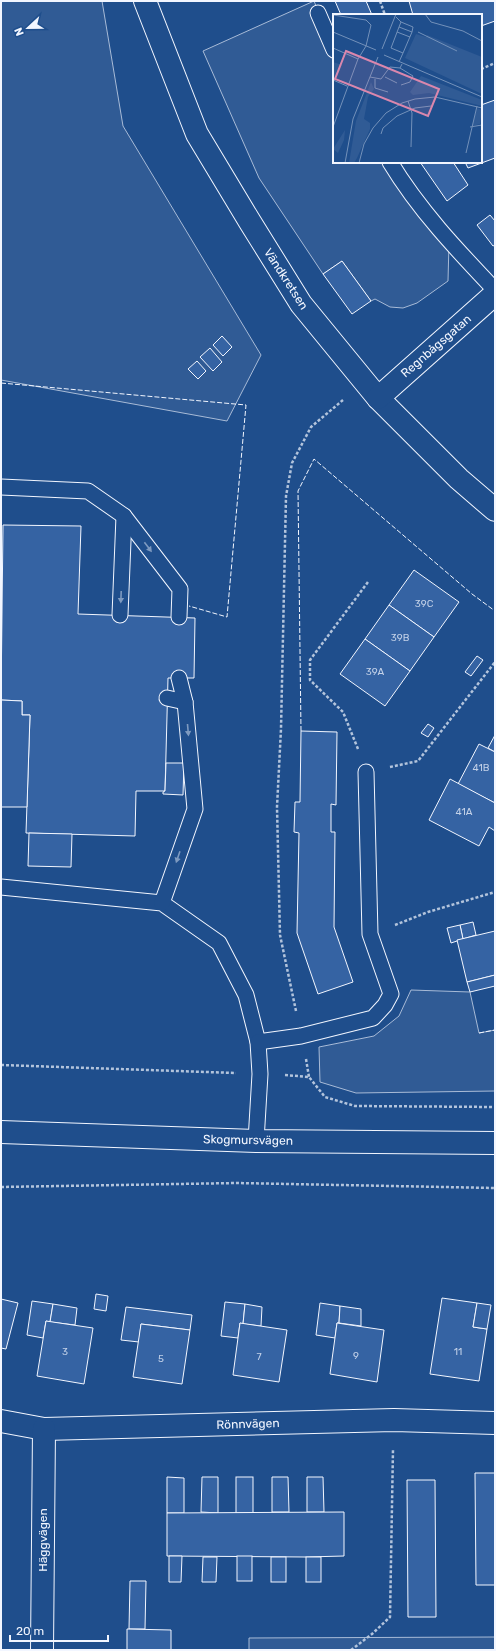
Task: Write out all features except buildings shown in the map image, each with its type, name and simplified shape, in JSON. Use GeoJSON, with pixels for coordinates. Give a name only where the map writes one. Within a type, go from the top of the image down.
{"type":"FeatureCollection","features":[{"type":"Feature","properties":{"kind":"street","name":"Vändkretsen"},"geometry":{"type":"LineString","coordinates":[[145,1],[197,134],[301,304],[378,398],[459,479],[495,510]]}},
{"type":"Feature","properties":{"kind":"street","name":"Regnbågsgatan"},"geometry":{"type":"LineString","coordinates":[[378,398],[495,294]]}},
{"type":"Feature","properties":{"kind":"street","name":"Skogmursvägen"},"geometry":{"type":"LineString","coordinates":[[1,1132],[256,1141],[495,1143]]}},
{"type":"Feature","properties":{"kind":"street","name":"Rönnvägen"},"geometry":{"type":"LineString","coordinates":[[1,1420],[44,1429],[394,1420],[495,1423]]}},
{"type":"Feature","properties":{"kind":"street","name":"Häggvägen"},"geometry":{"type":"LineString","coordinates":[[42,1650],[44,1429]]}},
{"type":"Feature","properties":{"kind":"lane"},"geometry":{"type":"LineString","coordinates":[[318,13],[333,48]]}},
{"type":"Feature","properties":{"kind":"lane"},"geometry":{"type":"LineString","coordinates":[[391,163],[403,184],[449,243],[495,290]]}},
{"type":"Feature","properties":{"kind":"lane"},"geometry":{"type":"LineString","coordinates":[[1,487],[88,491],[124,516],[180,589],[180,617]]}},
{"type":"Feature","properties":{"kind":"lane"},"geometry":{"type":"LineString","coordinates":[[120,615],[124,516]]}},
{"type":"Feature","properties":{"kind":"lane"},"geometry":{"type":"LineString","coordinates":[[162,903],[195,809],[185,702],[179,678]]}},
{"type":"Feature","properties":{"kind":"lane"},"geometry":{"type":"LineString","coordinates":[[167,698],[185,702]]}},
{"type":"Feature","properties":{"kind":"lane"},"geometry":{"type":"LineString","coordinates":[[258,1042],[301,1036],[373,1018],[385,1005],[391,994],[370,934],[366,772]]}},
{"type":"Feature","properties":{"kind":"lane"},"geometry":{"type":"LineString","coordinates":[[1,888],[162,903],[219,943],[246,995],[258,1042],[260,1074],[256,1141]]}},
{"type":"Feature","properties":{"kind":"path"},"geometry":{"type":"LineString","coordinates":[[380,1],[385,14]]}},
{"type":"Feature","properties":{"kind":"path"},"geometry":{"type":"LineString","coordinates":[[482,69],[495,63]]}},
{"type":"Feature","properties":{"kind":"path"},"geometry":{"type":"LineString","coordinates":[[309,1077],[280,935],[277,807],[282,729],[286,496],[292,463],[311,427],[347,396],[378,398]]}},
{"type":"Feature","properties":{"kind":"path"},"geometry":{"type":"LineString","coordinates":[[368,582],[310,660],[310,680],[344,712],[366,772],[418,761],[495,662]]}},
{"type":"Feature","properties":{"kind":"path"},"geometry":{"type":"LineString","coordinates":[[370,934],[428,912],[495,892]]}},
{"type":"Feature","properties":{"kind":"path"},"geometry":{"type":"LineString","coordinates":[[1,1187],[237,1183],[495,1188]]}},
{"type":"Feature","properties":{"kind":"path"},"geometry":{"type":"LineString","coordinates":[[351,1650],[372,1634],[390,1617],[394,1420]]}},
{"type":"Feature","properties":{"kind":"shaded area"},"geometry":{"type":"Polygon","coordinates":[[[1,1],[102,1],[123,126],[261,355],[227,421],[1,380],[1,1]]]}},
{"type":"Feature","properties":{"kind":"shaded area"},"geometry":{"type":"Polygon","coordinates":[[[314,1],[333,48],[333,163],[391,163],[449,243],[448,281],[417,303],[403,308],[390,307],[375,299],[371,301],[342,261],[323,274],[259,178],[203,51],[314,1]]]}},
{"type":"Feature","properties":{"kind":"shaded area"},"geometry":{"type":"Polygon","coordinates":[[[411,990],[470,992],[479,1033],[495,1030],[495,1091],[356,1093],[320,1082],[319,1047],[374,1036],[399,1016],[411,990]]]}},
{"type":"Feature","properties":{"kind":"shaded area"},"geometry":{"type":"Polygon","coordinates":[[[495,1637],[495,1650],[249,1650],[249,1638],[495,1637]]]}},
{"type":"Feature","properties":{"kind":"fence"},"geometry":{"type":"LineString","coordinates":[[1,383],[246,405],[227,617],[189,606]]}},
{"type":"Feature","properties":{"kind":"fence"},"geometry":{"type":"LineString","coordinates":[[301,731],[298,491],[314,459],[472,594],[495,611]]}},
{"type":"Feature","properties":{"kind":"fence"},"geometry":{"type":"LineString","coordinates":[[479,1033],[495,1030]]}}]}
